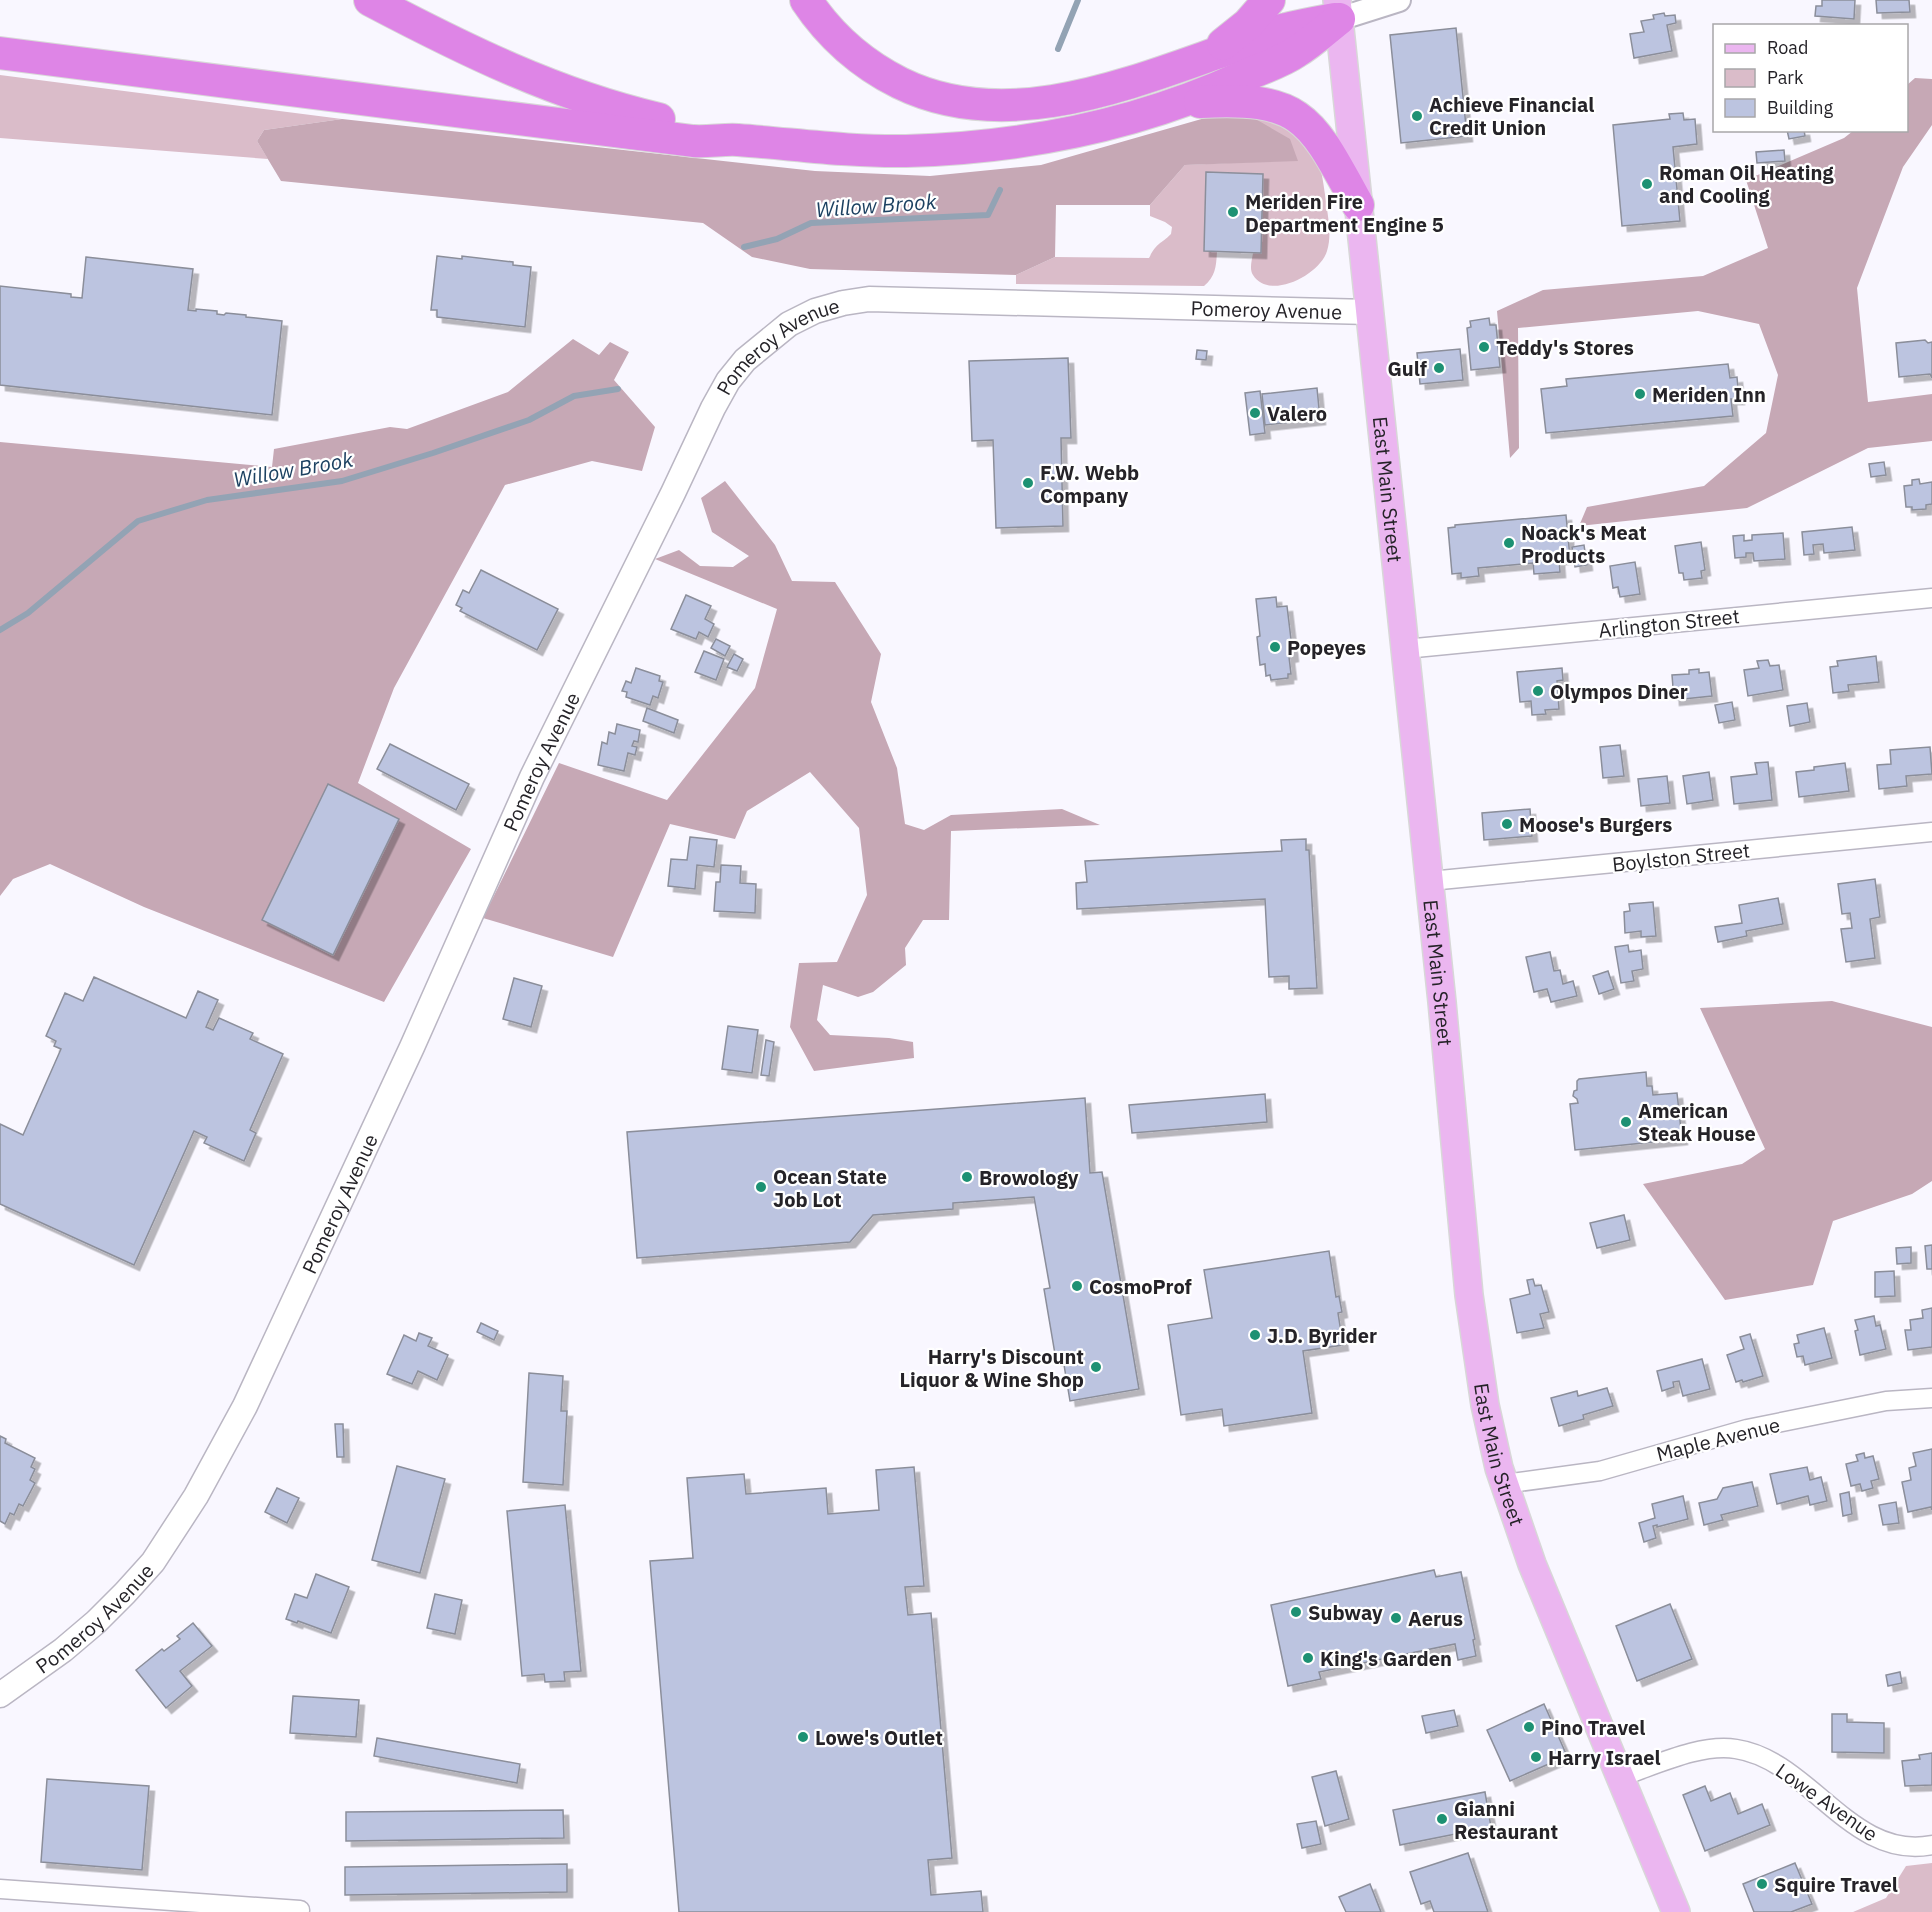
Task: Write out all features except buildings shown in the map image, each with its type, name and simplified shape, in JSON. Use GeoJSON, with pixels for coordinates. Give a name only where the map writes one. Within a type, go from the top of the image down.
{"type":"FeatureCollection","features":[{"type":"Feature","properties":{"kind":"highway"},"geometry":{"type":"LineString","coordinates":[[370,0],[477,55],[552,87],[602,104],[717,133],[735,140]]}},
{"type":"Feature","properties":{"kind":"highway"},"geometry":{"type":"LineString","coordinates":[[806,0],[836,38],[876,70],[908,87],[959,102],[992,106],[1050,102],[1122,85],[1338,9]]}},
{"type":"Feature","properties":{"kind":"highway"},"geometry":{"type":"LineString","coordinates":[[1205,57],[1234,36],[1269,0]]}},
{"type":"Feature","properties":{"kind":"highway"},"geometry":{"type":"LineString","coordinates":[[0,53],[693,141],[735,140],[824,149],[896,151],[983,146],[1064,133],[1115,122],[1169,106],[1216,89],[1295,53],[1338,9]]}},
{"type":"Feature","properties":{"kind":"highway"},"geometry":{"type":"LineString","coordinates":[[1169,106],[1202,102],[1249,102],[1273,105],[1291,112],[1317,135],[1358,205]]}},
{"type":"Feature","properties":{"kind":"main road","name":"East Main Street"},"geometry":{"type":"LineString","coordinates":[[1338,9],[1430,881],[1469,1294],[1485,1405],[1504,1484],[1532,1564],[1676,1912]]}},
{"type":"Feature","properties":{"kind":"main road","name":"Pomeroy Avenue"},"geometry":{"type":"LineString","coordinates":[[0,1695],[63,1650],[125,1593],[153,1562],[202,1486],[245,1406],[402,1067],[532,777],[713,408],[728,381],[745,360],[789,324],[815,310],[868,299],[1369,312]]}},
{"type":"Feature","properties":{"kind":"street"},"geometry":{"type":"LineString","coordinates":[[1338,9],[1399,0]]}},
{"type":"Feature","properties":{"kind":"street","name":"Arlington Street"},"geometry":{"type":"LineString","coordinates":[[1405,649],[1932,598]]}},
{"type":"Feature","properties":{"kind":"street","name":"Boylston Street"},"geometry":{"type":"LineString","coordinates":[[1430,881],[1932,832]]}},
{"type":"Feature","properties":{"kind":"street","name":"Maple Avenue"},"geometry":{"type":"LineString","coordinates":[[1504,1484],[1600,1471],[1747,1429],[1886,1401],[1932,1398]]}},
{"type":"Feature","properties":{"kind":"street","name":"Lowe Avenue"},"geometry":{"type":"LineString","coordinates":[[1620,1777],[1710,1749],[1737,1749],[1762,1758],[1787,1772],[1878,1840],[1907,1848],[1932,1845]]}},
{"type":"Feature","properties":{"kind":"street"},"geometry":{"type":"LineString","coordinates":[[0,1889],[300,1910]]}},
{"type":"Feature","properties":{"kind":"green space"},"geometry":{"type":"Polygon","coordinates":[[[0,75],[342,119],[264,130],[257,141],[268,159],[0,138],[0,75]]]}},
{"type":"Feature","properties":{"kind":"green space"},"geometry":{"type":"Polygon","coordinates":[[[1279,116],[1313,152],[1320,166],[1324,184],[1329,226],[1327,251],[1315,269],[1305,276],[1293,282],[1270,286],[1260,282],[1252,273],[1253,253],[1261,253],[1263,174],[1206,172],[1204,251],[1217,252],[1213,275],[1204,286],[1016,284],[1016,275],[1055,257],[1149,258],[1157,246],[1171,234],[1172,227],[1150,216],[1150,205],[1185,165],[1297,160],[1252,117],[1279,116]]]}},
{"type":"Feature","properties":{"kind":"green space"},"geometry":{"type":"Polygon","coordinates":[[[1932,1863],[1932,1912],[1853,1912],[1886,1898],[1906,1866],[1932,1863]]]}},
{"type":"Feature","properties":{"kind":"shaded area"},"geometry":{"type":"Polygon","coordinates":[[[1915,78],[1932,79],[1932,125],[1903,167],[1857,288],[1868,402],[1932,394],[1932,441],[1868,448],[1747,508],[1579,526],[1587,507],[1704,486],[1766,433],[1778,375],[1759,324],[1698,311],[1518,328],[1519,448],[1510,458],[1497,311],[1543,290],[1703,276],[1768,248],[1746,180],[1844,138],[1852,132],[1908,132],[1908,84],[1915,78]]]}},
{"type":"Feature","properties":{"kind":"shaded area"},"geometry":{"type":"Polygon","coordinates":[[[1212,116],[1252,117],[1290,139],[1298,161],[1185,165],[1150,205],[1056,205],[1055,257],[1016,275],[810,269],[752,257],[703,223],[281,181],[257,141],[264,130],[342,119],[815,171],[930,176],[1041,165],[1212,116]]]}},
{"type":"Feature","properties":{"kind":"shaded area"},"geometry":{"type":"Polygon","coordinates":[[[573,339],[599,355],[610,342],[629,352],[614,380],[655,427],[642,471],[592,461],[505,485],[394,688],[358,783],[471,849],[384,1002],[144,907],[50,864],[13,879],[0,896],[0,442],[272,467],[274,449],[390,427],[407,429],[508,392],[573,339]]]}},
{"type":"Feature","properties":{"kind":"shaded area"},"geometry":{"type":"Polygon","coordinates":[[[725,481],[775,545],[792,581],[835,582],[881,654],[871,702],[897,768],[905,824],[924,830],[951,815],[1062,809],[1100,825],[951,831],[949,920],[923,920],[905,948],[906,965],[873,992],[858,997],[823,985],[817,1020],[830,1035],[889,1038],[913,1042],[914,1058],[814,1071],[790,1027],[799,963],[837,962],[867,895],[859,828],[810,772],[747,811],[735,839],[670,824],[613,957],[483,918],[559,763],[667,800],[755,688],[777,609],[655,559],[679,550],[700,566],[733,567],[749,556],[712,532],[701,498],[725,481]]]}},
{"type":"Feature","properties":{"kind":"shaded area"},"geometry":{"type":"Polygon","coordinates":[[[1832,1001],[1932,1027],[1932,1181],[1912,1194],[1833,1221],[1813,1285],[1725,1300],[1643,1184],[1742,1164],[1765,1149],[1700,1008],[1832,1001]]]}},
{"type":"Feature","properties":{"kind":"waterway","name":"Willow Brook"},"geometry":{"type":"LineString","coordinates":[[1058,49],[1078,0]]}},
{"type":"Feature","properties":{"kind":"waterway","name":"Willow Brook"},"geometry":{"type":"LineString","coordinates":[[744,247],[777,239],[811,223],[988,215],[1000,190]]}},
{"type":"Feature","properties":{"kind":"waterway","name":"Willow Brook"},"geometry":{"type":"LineString","coordinates":[[0,630],[28,613],[138,521],[207,500],[342,481],[529,420],[574,396],[618,389]]}},
{"type":"Feature","properties":{"kind":"place","name":"Achieve Financial Credit Union"},"geometry":{"type":"Point","coordinates":[1417,116]}},
{"type":"Feature","properties":{"kind":"place","name":"Roman Oil Heating and Cooling"},"geometry":{"type":"Point","coordinates":[1647,184]}},
{"type":"Feature","properties":{"kind":"place","name":"Meriden Fire Department Engine 5"},"geometry":{"type":"Point","coordinates":[1233,212]}},
{"type":"Feature","properties":{"kind":"place","name":"Teddy's Stores"},"geometry":{"type":"Point","coordinates":[1484,347]}},
{"type":"Feature","properties":{"kind":"place","name":"Gulf"},"geometry":{"type":"Point","coordinates":[1439,368]}},
{"type":"Feature","properties":{"kind":"place","name":"Meriden Inn"},"geometry":{"type":"Point","coordinates":[1640,394]}},
{"type":"Feature","properties":{"kind":"place","name":"Valero"},"geometry":{"type":"Point","coordinates":[1255,413]}},
{"type":"Feature","properties":{"kind":"place","name":"F.W. Webb Company"},"geometry":{"type":"Point","coordinates":[1028,483]}},
{"type":"Feature","properties":{"kind":"place","name":"Noack's Meat Products"},"geometry":{"type":"Point","coordinates":[1509,543]}},
{"type":"Feature","properties":{"kind":"place","name":"Popeyes"},"geometry":{"type":"Point","coordinates":[1275,647]}},
{"type":"Feature","properties":{"kind":"place","name":"Olympos Diner"},"geometry":{"type":"Point","coordinates":[1538,691]}},
{"type":"Feature","properties":{"kind":"place","name":"Moose's Burgers"},"geometry":{"type":"Point","coordinates":[1507,824]}},
{"type":"Feature","properties":{"kind":"place","name":"American Steak House"},"geometry":{"type":"Point","coordinates":[1626,1122]}},
{"type":"Feature","properties":{"kind":"place","name":"Browology"},"geometry":{"type":"Point","coordinates":[967,1177]}},
{"type":"Feature","properties":{"kind":"place","name":"Ocean State Job Lot"},"geometry":{"type":"Point","coordinates":[761,1187]}},
{"type":"Feature","properties":{"kind":"place","name":"CosmoProf"},"geometry":{"type":"Point","coordinates":[1077,1286]}},
{"type":"Feature","properties":{"kind":"place","name":"J.D. Byrider"},"geometry":{"type":"Point","coordinates":[1255,1335]}},
{"type":"Feature","properties":{"kind":"place","name":"Harry's Discount Liquor & Wine Shop"},"geometry":{"type":"Point","coordinates":[1096,1367]}},
{"type":"Feature","properties":{"kind":"place","name":"Subway"},"geometry":{"type":"Point","coordinates":[1296,1612]}},
{"type":"Feature","properties":{"kind":"place","name":"Aerus"},"geometry":{"type":"Point","coordinates":[1396,1618]}},
{"type":"Feature","properties":{"kind":"place","name":"King's Garden"},"geometry":{"type":"Point","coordinates":[1308,1658]}},
{"type":"Feature","properties":{"kind":"place","name":"Pino Travel"},"geometry":{"type":"Point","coordinates":[1529,1727]}},
{"type":"Feature","properties":{"kind":"place","name":"Lowe's Outlet"},"geometry":{"type":"Point","coordinates":[803,1737]}},
{"type":"Feature","properties":{"kind":"place","name":"Harry Israel"},"geometry":{"type":"Point","coordinates":[1536,1757]}},
{"type":"Feature","properties":{"kind":"place","name":"Gianni Restaurant"},"geometry":{"type":"Point","coordinates":[1442,1819]}},
{"type":"Feature","properties":{"kind":"place","name":"Squire Travel"},"geometry":{"type":"Point","coordinates":[1762,1884]}}]}
